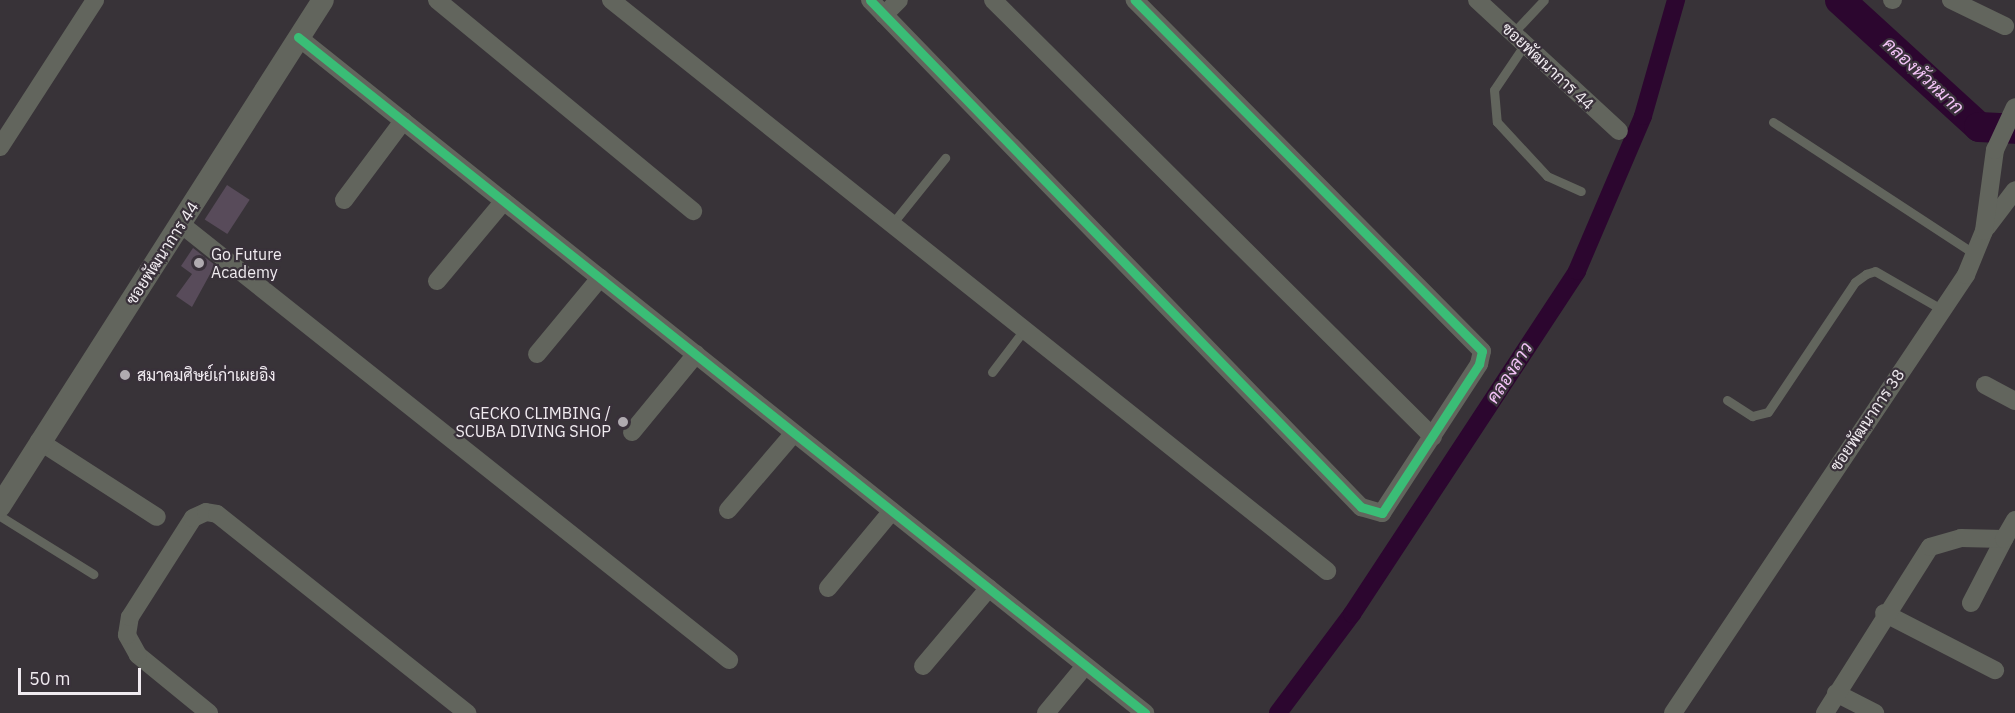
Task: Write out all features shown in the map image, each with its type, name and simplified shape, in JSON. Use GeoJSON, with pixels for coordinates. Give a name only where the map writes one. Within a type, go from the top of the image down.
{"type":"FeatureCollection","features":[{"type":"Feature","properties":{"kind":"street"},"geometry":{"type":"LineString","coordinates":[[0,147],[95,0]]}},
{"type":"Feature","properties":{"kind":"street","name":"ซอยพัฒนาการ 44"},"geometry":{"type":"LineString","coordinates":[[0,506],[39,441],[182,225],[323,0]]}},
{"type":"Feature","properties":{"kind":"street"},"geometry":{"type":"LineString","coordinates":[[437,0],[693,211]]}},
{"type":"Feature","properties":{"kind":"street"},"geometry":{"type":"LineString","coordinates":[[610,0],[1327,571]]}},
{"type":"Feature","properties":{"kind":"street"},"geometry":{"type":"LineString","coordinates":[[870,0],[1360,507],[1382,513],[1479,364],[1482,351],[1474,338],[1135,0]]}},
{"type":"Feature","properties":{"kind":"street"},"geometry":{"type":"LineString","coordinates":[[884,15],[899,0]]}},
{"type":"Feature","properties":{"kind":"street"},"geometry":{"type":"LineString","coordinates":[[993,0],[1433,437]]}},
{"type":"Feature","properties":{"kind":"street","name":"ซอยพัฒนาการ 44"},"geometry":{"type":"LineString","coordinates":[[1478,0],[1619,131]]}},
{"type":"Feature","properties":{"kind":"street"},"geometry":{"type":"LineString","coordinates":[[1951,0],[2005,26]]}},
{"type":"Feature","properties":{"kind":"street"},"geometry":{"type":"LineString","coordinates":[[298,37],[1145,713]]}},
{"type":"Feature","properties":{"kind":"street","name":"ซอยพัฒนาการ 38"},"geometry":{"type":"LineString","coordinates":[[1672,713],[1941,309],[1975,254],[1984,231],[1995,150],[2015,107]]}},
{"type":"Feature","properties":{"kind":"street"},"geometry":{"type":"LineString","coordinates":[[344,200],[403,121]]}},
{"type":"Feature","properties":{"kind":"street"},"geometry":{"type":"LineString","coordinates":[[1984,231],[2015,190]]}},
{"type":"Feature","properties":{"kind":"street"},"geometry":{"type":"LineString","coordinates":[[437,281],[504,201]]}},
{"type":"Feature","properties":{"kind":"street"},"geometry":{"type":"LineString","coordinates":[[182,225],[729,660]]}},
{"type":"Feature","properties":{"kind":"street"},"geometry":{"type":"LineString","coordinates":[[537,354],[600,278]]}},
{"type":"Feature","properties":{"kind":"street"},"geometry":{"type":"LineString","coordinates":[[632,432],[696,354]]}},
{"type":"Feature","properties":{"kind":"street"},"geometry":{"type":"LineString","coordinates":[[1985,385],[2015,401]]}},
{"type":"Feature","properties":{"kind":"street"},"geometry":{"type":"LineString","coordinates":[[728,510],[794,433]]}},
{"type":"Feature","properties":{"kind":"street"},"geometry":{"type":"LineString","coordinates":[[39,441],[157,517]]}},
{"type":"Feature","properties":{"kind":"street"},"geometry":{"type":"LineString","coordinates":[[828,588],[892,511]]}},
{"type":"Feature","properties":{"kind":"street"},"geometry":{"type":"LineString","coordinates":[[208,713],[138,655],[127,635],[130,617],[193,518],[206,512],[217,514],[467,713]]}},
{"type":"Feature","properties":{"kind":"street"},"geometry":{"type":"LineString","coordinates":[[1971,603],[2015,520]]}},
{"type":"Feature","properties":{"kind":"street"},"geometry":{"type":"LineString","coordinates":[[1825,713],[1884,613],[1930,547],[1961,538],[2004,539]]}},
{"type":"Feature","properties":{"kind":"street"},"geometry":{"type":"LineString","coordinates":[[923,666],[989,588]]}},
{"type":"Feature","properties":{"kind":"street"},"geometry":{"type":"LineString","coordinates":[[1884,613],[1995,670]]}},
{"type":"Feature","properties":{"kind":"street"},"geometry":{"type":"LineString","coordinates":[[1046,713],[1085,666]]}},
{"type":"Feature","properties":{"kind":"street"},"geometry":{"type":"LineString","coordinates":[[1836,693],[1875,713]]}},
{"type":"Feature","properties":{"kind":"lane"},"geometry":{"type":"LineString","coordinates":[[1544,0],[1519,38],[1494,90],[1497,122],[1547,176],[1581,191]]}},
{"type":"Feature","properties":{"kind":"lane"},"geometry":{"type":"LineString","coordinates":[[1773,122],[1975,254]]}},
{"type":"Feature","properties":{"kind":"lane"},"geometry":{"type":"LineString","coordinates":[[892,224],[945,158]]}},
{"type":"Feature","properties":{"kind":"lane"},"geometry":{"type":"LineString","coordinates":[[1727,400],[1752,416],[1768,412],[1855,282],[1866,274],[1875,271],[1941,309]]}},
{"type":"Feature","properties":{"kind":"lane"},"geometry":{"type":"LineString","coordinates":[[992,372],[1024,330]]}},
{"type":"Feature","properties":{"kind":"lane"},"geometry":{"type":"LineString","coordinates":[[0,516],[93,574]]}},
{"type":"Feature","properties":{"kind":"building"},"geometry":{"type":"Polygon","coordinates":[[[227,185],[250,200],[227,234],[205,219],[227,185]]]}},
{"type":"Feature","properties":{"kind":"building"},"geometry":{"type":"Polygon","coordinates":[[[193,248],[215,265],[192,307],[176,296],[192,274],[181,266],[193,248]]]}},
{"type":"Feature","properties":{"kind":"waterway","name":"คลองลาว"},"geometry":{"type":"LineString","coordinates":[[1278,713],[1352,614],[1577,271],[1643,116],[1676,0]]}},
{"type":"Feature","properties":{"kind":"waterway","name":"คลองหัวหมาก"},"geometry":{"type":"LineString","coordinates":[[1840,0],[1979,127],[2015,129]]}},
{"type":"Feature","properties":{"kind":"cycle path"},"geometry":{"type":"LineString","coordinates":[[870,0],[1361,507],[1382,513],[1479,364],[1482,351],[1135,0]]}},
{"type":"Feature","properties":{"kind":"cycle path"},"geometry":{"type":"LineString","coordinates":[[298,37],[1145,713]]}},
{"type":"Feature","properties":{"kind":"place","name":"Go Future Academy"},"geometry":{"type":"Point","coordinates":[199,263]}},
{"type":"Feature","properties":{"kind":"place","name":"สมาคมศิษย์เก่าเผยอิง"},"geometry":{"type":"Point","coordinates":[125,375]}},
{"type":"Feature","properties":{"kind":"place","name":"GECKO CLIMBING / SCUBA DIVING SHOP"},"geometry":{"type":"Point","coordinates":[623,422]}}]}
